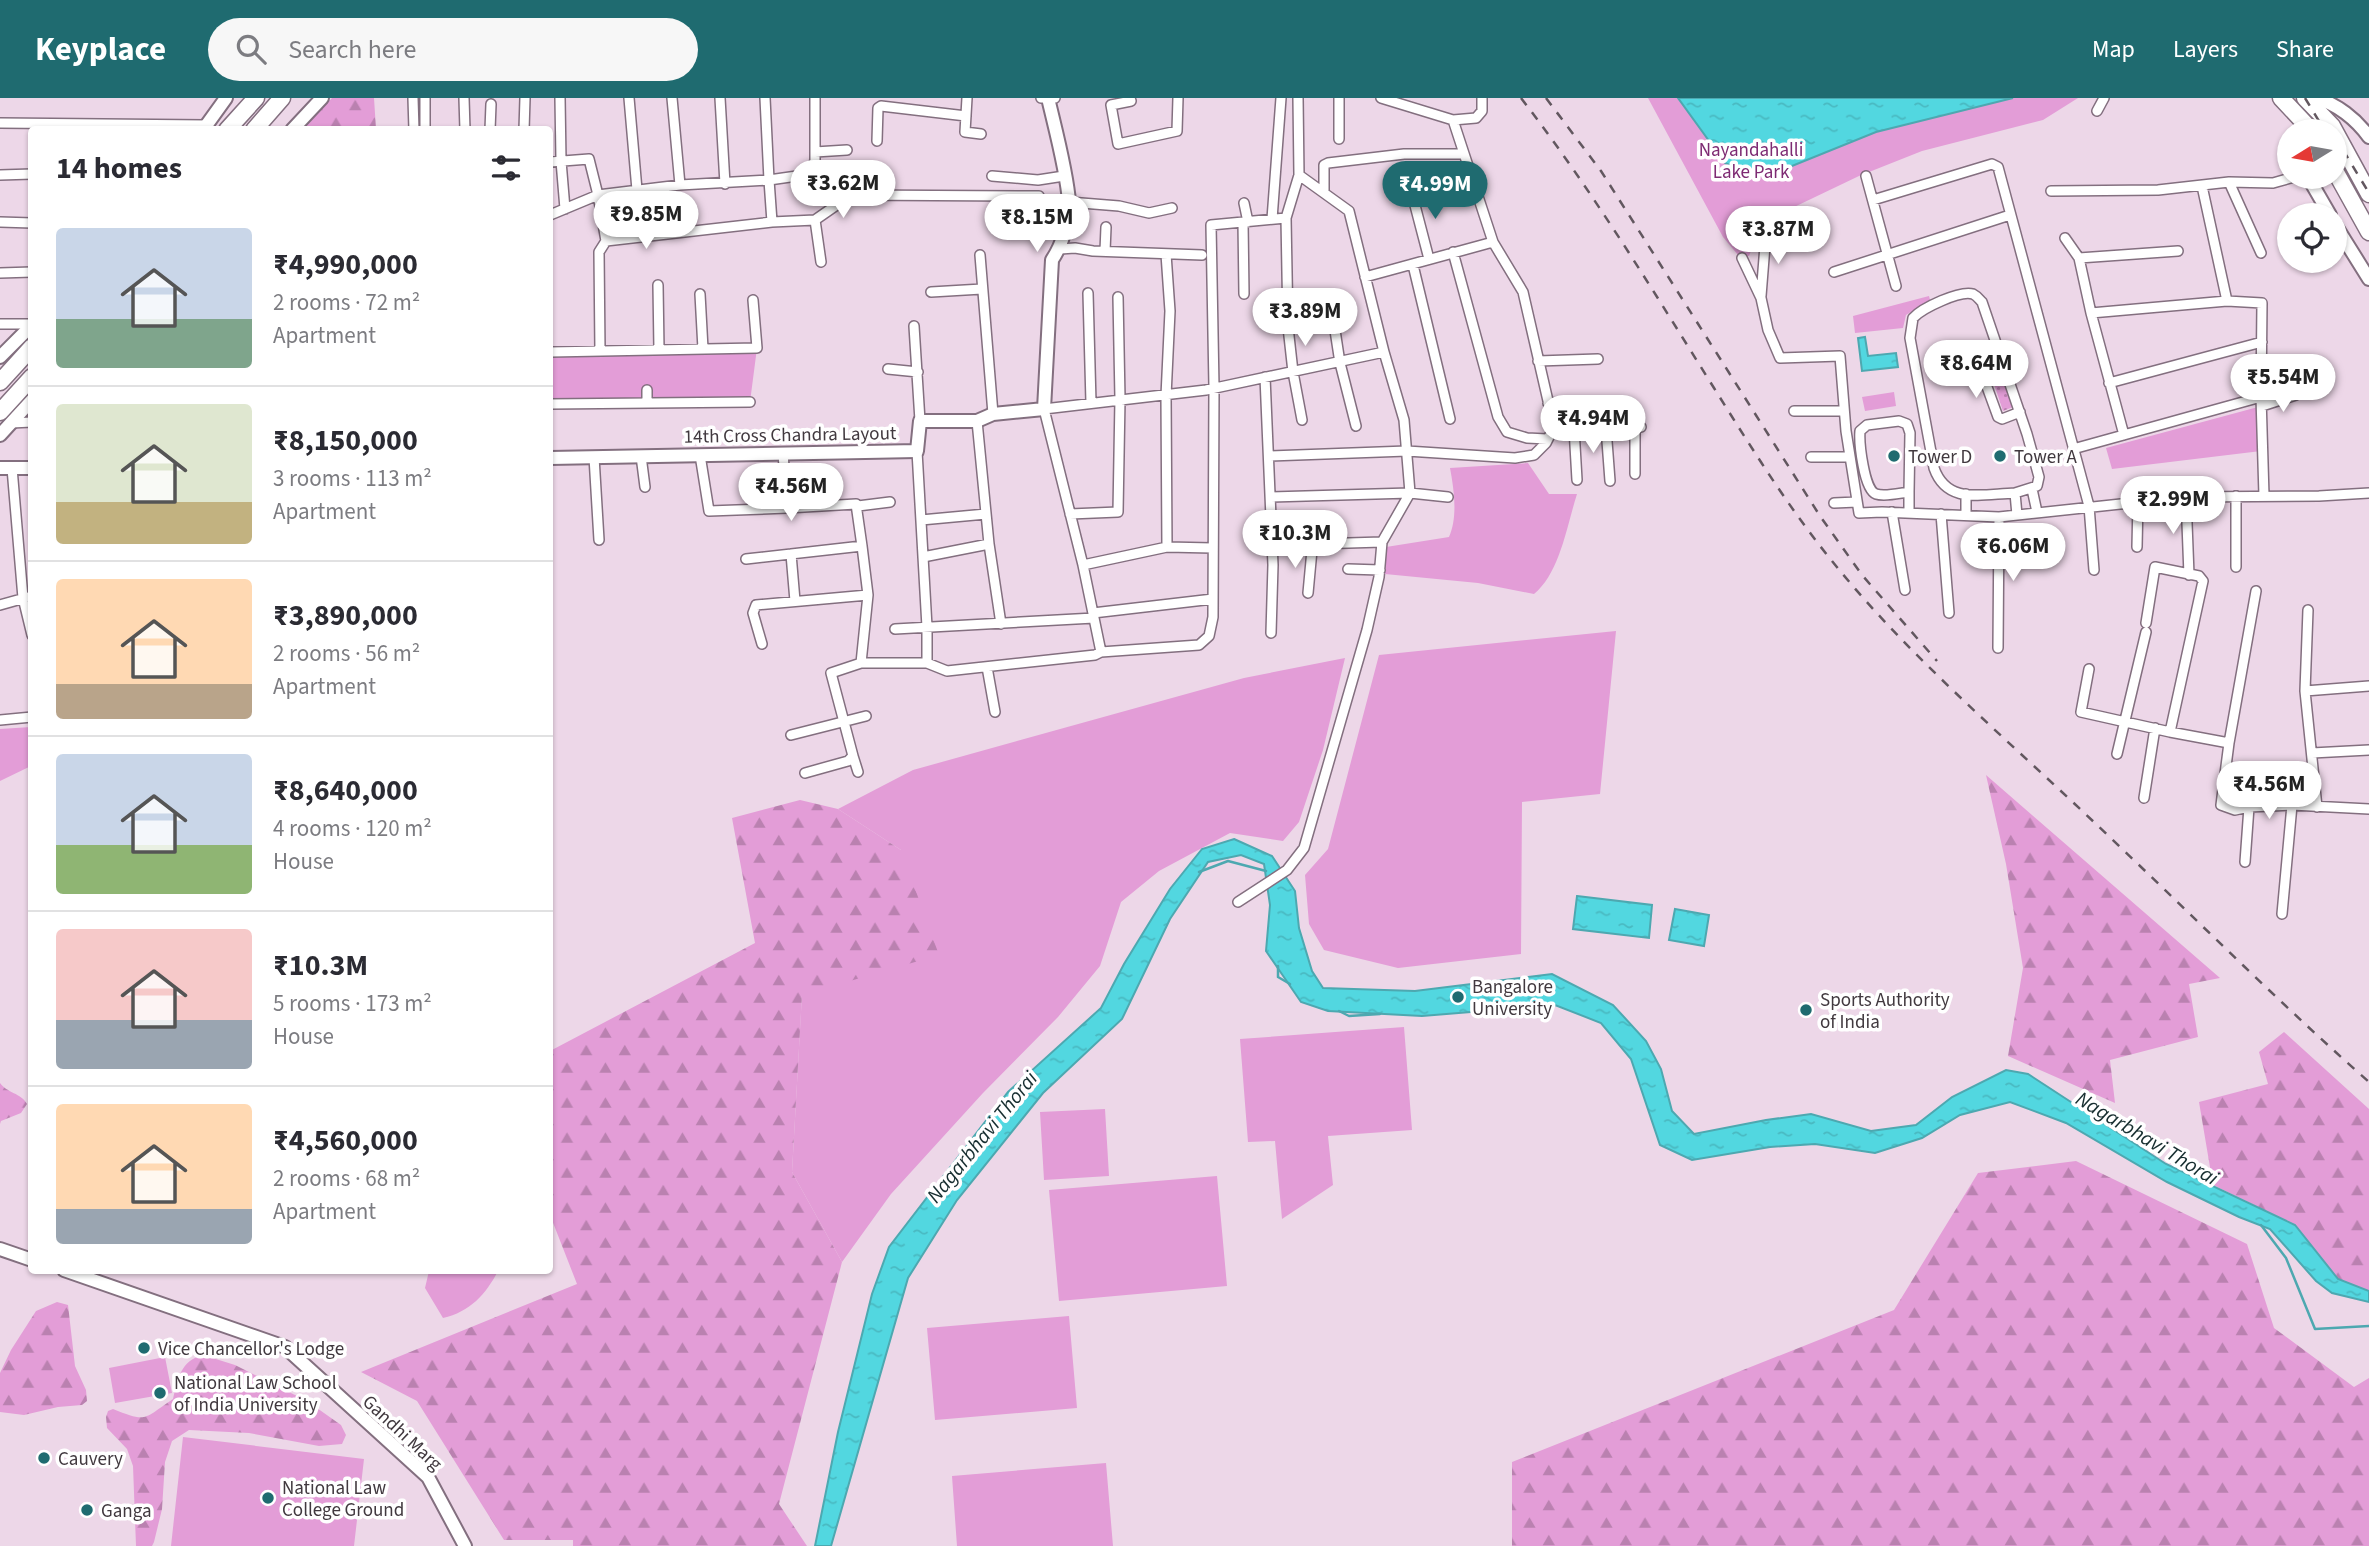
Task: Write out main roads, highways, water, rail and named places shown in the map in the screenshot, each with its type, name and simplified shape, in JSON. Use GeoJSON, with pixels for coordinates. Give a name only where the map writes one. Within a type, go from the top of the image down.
{"type":"FeatureCollection","features":[{"type":"Feature","properties":{"kind":"highway"},"geometry":{"type":"LineString","coordinates":[[231,126],[256,98]]}},
{"type":"Feature","properties":{"kind":"highway"},"geometry":{"type":"LineString","coordinates":[[258,126],[282,98]]}},
{"type":"Feature","properties":{"kind":"highway"},"geometry":{"type":"LineString","coordinates":[[2281,98],[2295,119]]}},
{"type":"Feature","properties":{"kind":"highway"},"geometry":{"type":"LineString","coordinates":[[2305,98],[2332,126],[2369,194]]}},
{"type":"Feature","properties":{"kind":"highway"},"geometry":{"type":"LineString","coordinates":[[2345,189],[2369,232]]}},
{"type":"Feature","properties":{"kind":"highway"},"geometry":{"type":"LineString","coordinates":[[0,382],[28,351]]}},
{"type":"Feature","properties":{"kind":"highway"},"geometry":{"type":"LineString","coordinates":[[5,417],[28,383]]}},
{"type":"Feature","properties":{"kind":"water"},"geometry":{"type":"Polygon","coordinates":[[[1678,98],[2013,98],[1876,132],[1772,174],[1745,172],[1725,163],[1678,98]]]}},
{"type":"Feature","properties":{"kind":"water"},"geometry":{"type":"Polygon","coordinates":[[[1865,337],[1868,356],[1896,353],[1898,367],[1862,371],[1858,338],[1865,337]]]}},
{"type":"Feature","properties":{"kind":"water","name":"Nagarbhavi Thorai"},"geometry":{"type":"Polygon","coordinates":[[[1234,839],[1272,856],[1295,891],[1299,928],[1312,971],[1323,988],[1415,991],[1552,974],[1613,1005],[1646,1041],[1661,1069],[1672,1111],[1694,1134],[1811,1114],[1871,1131],[1916,1125],[1952,1097],[2006,1070],[2028,1074],[2166,1164],[2295,1225],[2338,1279],[2369,1291],[2369,1302],[2332,1293],[2316,1281],[2270,1229],[2167,1182],[2066,1123],[2010,1102],[1960,1115],[1922,1138],[1875,1153],[1815,1144],[1770,1147],[1692,1160],[1660,1145],[1631,1059],[1601,1023],[1555,1005],[1422,1016],[1328,1011],[1301,1002],[1266,951],[1270,905],[1264,864],[1241,855],[1208,862],[1170,919],[1122,1019],[1043,1093],[957,1200],[908,1278],[831,1546],[815,1546],[838,1432],[872,1294],[889,1247],[1008,1092],[1101,1008],[1124,964],[1170,889],[1202,849],[1234,839]]]}},
{"type":"Feature","properties":{"kind":"water"},"geometry":{"type":"Polygon","coordinates":[[[1577,896],[1652,905],[1649,938],[1573,929],[1577,896]]]}},
{"type":"Feature","properties":{"kind":"water"},"geometry":{"type":"Polygon","coordinates":[[[1675,909],[1709,915],[1704,946],[1669,940],[1675,909]]]}},
{"type":"Feature","properties":{"kind":"waterway","name":"Nagarbhavi Thorai"},"geometry":{"type":"LineString","coordinates":[[1199,872],[1228,861],[1266,871]]}},
{"type":"Feature","properties":{"kind":"waterway","name":"Nagarbhavi Thorai"},"geometry":{"type":"LineString","coordinates":[[1278,966],[1278,977],[1290,984]]}},
{"type":"Feature","properties":{"kind":"waterway","name":"Nagarbhavi Thorai"},"geometry":{"type":"LineString","coordinates":[[1339,1011],[1349,1016],[1380,1014]]}},
{"type":"Feature","properties":{"kind":"waterway","name":"Nagarbhavi Thorai"},"geometry":{"type":"LineString","coordinates":[[2261,1225],[2286,1258],[2315,1329],[2369,1326]]}},
{"type":"Feature","properties":{"kind":"railway"},"geometry":{"type":"LineString","coordinates":[[1521,98],[1621,240],[1785,498],[1862,597],[1960,697],[2369,1082]]}},
{"type":"Feature","properties":{"kind":"railway"},"geometry":{"type":"LineString","coordinates":[[1546,98],[1601,171],[1820,516],[1862,575],[1937,661]]}},
{"type":"Feature","properties":{"kind":"railway"},"geometry":{"type":"LineString","coordinates":[[2305,98],[2318,119]]}},
{"type":"Feature","properties":{"kind":"railway"},"geometry":{"type":"LineString","coordinates":[[2347,157],[2369,193]]}},
{"type":"Feature","properties":{"kind":"place","name":"Tower D"},"geometry":{"type":"Point","coordinates":[1894,456]}},
{"type":"Feature","properties":{"kind":"place","name":"Tower A"},"geometry":{"type":"Point","coordinates":[2000,456]}},
{"type":"Feature","properties":{"kind":"place","name":"Bangalore University"},"geometry":{"type":"Point","coordinates":[1458,997]}},
{"type":"Feature","properties":{"kind":"place","name":"Sports Authority of India"},"geometry":{"type":"Point","coordinates":[1806,1010]}},
{"type":"Feature","properties":{"kind":"place","name":"Vice Chancellor's Lodge"},"geometry":{"type":"Point","coordinates":[144,1348]}},
{"type":"Feature","properties":{"kind":"place","name":"National Law School of India University"},"geometry":{"type":"Point","coordinates":[160,1393]}},
{"type":"Feature","properties":{"kind":"place","name":"Cauvery"},"geometry":{"type":"Point","coordinates":[44,1458]}},
{"type":"Feature","properties":{"kind":"place","name":"National Law College Ground"},"geometry":{"type":"Point","coordinates":[268,1498]}},
{"type":"Feature","properties":{"kind":"place","name":"Ganga"},"geometry":{"type":"Point","coordinates":[87,1510]}},
{"type":"Feature","properties":{"kind":"park label","name":"Nayandahalli Lake Park"},"geometry":{"type":"Point","coordinates":[1751,160]}}]}
